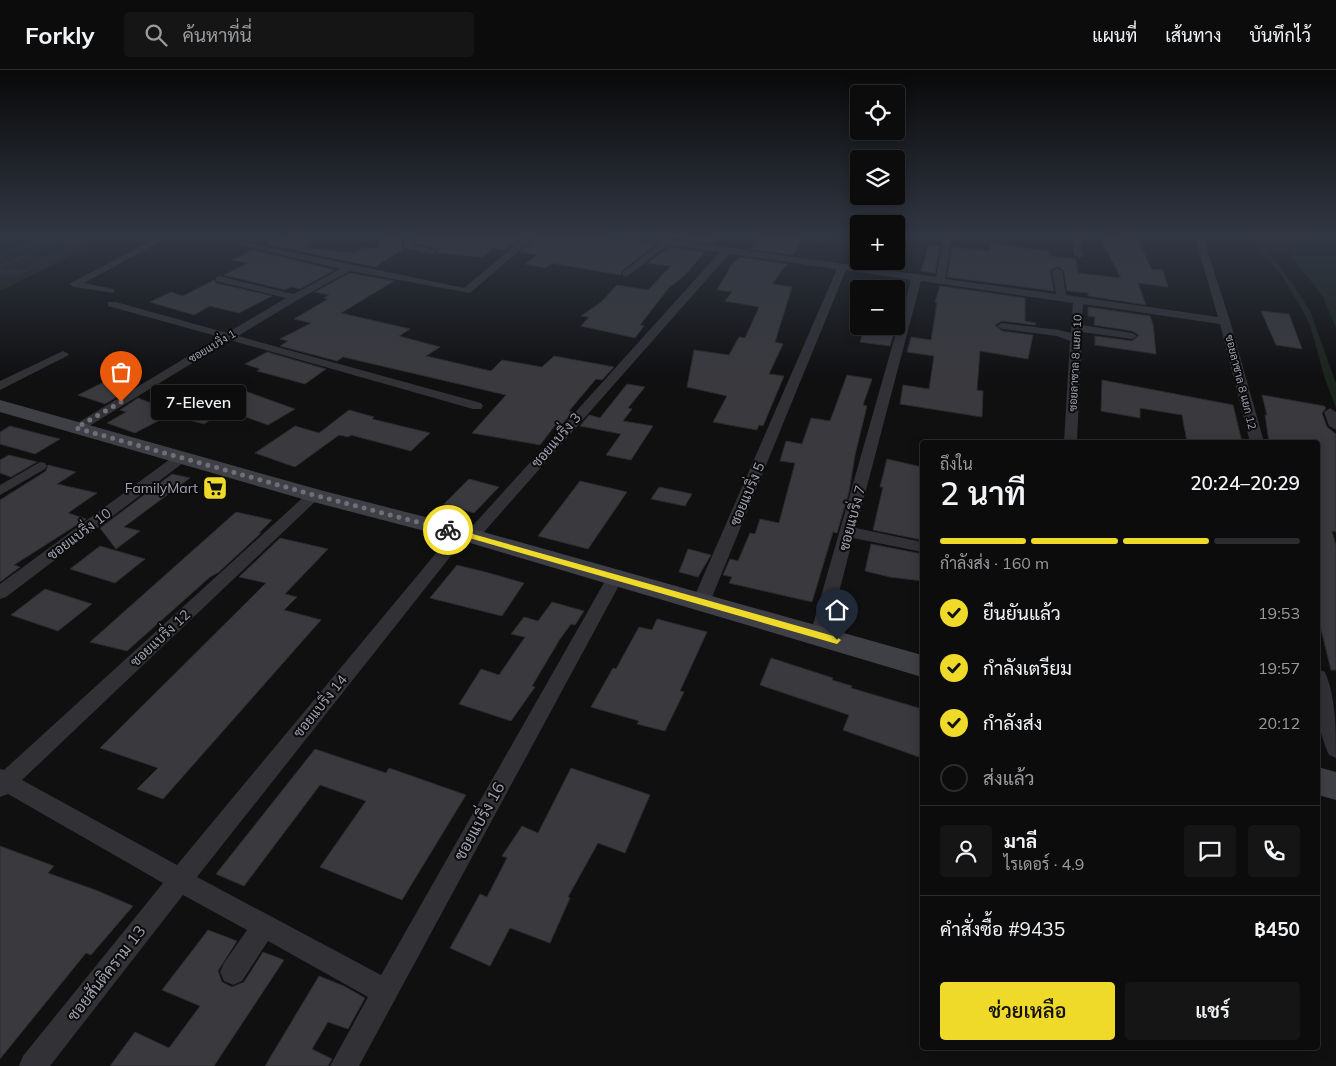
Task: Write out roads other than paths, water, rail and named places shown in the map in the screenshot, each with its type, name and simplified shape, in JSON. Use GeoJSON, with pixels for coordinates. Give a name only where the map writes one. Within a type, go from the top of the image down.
{"type":"FeatureCollection","features":[{"type":"Feature","properties":{"kind":"main road"},"geometry":{"type":"LineString","coordinates":[[4,410],[76,428],[314,495],[466,534],[920,665]]}},
{"type":"Feature","properties":{"kind":"main road"},"geometry":{"type":"LineString","coordinates":[[1320,782],[1336,786]]}},
{"type":"Feature","properties":{"kind":"street"},"geometry":{"type":"LineString","coordinates":[[75,283],[110,291]]}},
{"type":"Feature","properties":{"kind":"street"},"geometry":{"type":"LineString","coordinates":[[238,283],[295,297]]}},
{"type":"Feature","properties":{"kind":"street","name":"ซอยแบริ่ง 1"},"geometry":{"type":"LineString","coordinates":[[76,428],[227,337],[321,283]]}},
{"type":"Feature","properties":{"kind":"street"},"geometry":{"type":"LineString","coordinates":[[428,283],[466,291],[475,283]]}},
{"type":"Feature","properties":{"kind":"street","name":"ซอยแบริ่ง 3"},"geometry":{"type":"LineString","coordinates":[[466,534],[697,283]]}},
{"type":"Feature","properties":{"kind":"street","name":"ซอยแบริ่ง 5"},"geometry":{"type":"LineString","coordinates":[[701,602],[836,283]]}},
{"type":"Feature","properties":{"kind":"street","name":"ซอยแบริ่ง 7"},"geometry":{"type":"LineString","coordinates":[[820,635],[916,283]]}},
{"type":"Feature","properties":{"kind":"street"},"geometry":{"type":"LineString","coordinates":[[965,283],[1226,321],[1214,283]]}},
{"type":"Feature","properties":{"kind":"street"},"geometry":{"type":"LineString","coordinates":[[1059,283],[1061,297]]}},
{"type":"Feature","properties":{"kind":"street","name":"ซอยลาซาล 8 แยก 10"},"geometry":{"type":"LineString","coordinates":[[1070,440],[1078,300]]}},
{"type":"Feature","properties":{"kind":"street"},"geometry":{"type":"LineString","coordinates":[[112,304],[227,337],[340,366],[476,406]]}},
{"type":"Feature","properties":{"kind":"street","name":"ซอยลาซาล 8 แยก 12"},"geometry":{"type":"LineString","coordinates":[[1226,321],[1256,440]]}},
{"type":"Feature","properties":{"kind":"street"},"geometry":{"type":"LineString","coordinates":[[1002,326],[1059,333],[1132,336]]}},
{"type":"Feature","properties":{"kind":"street"},"geometry":{"type":"LineString","coordinates":[[0,386],[64,354]]}},
{"type":"Feature","properties":{"kind":"street"},"geometry":{"type":"LineString","coordinates":[[1330,412],[1336,426]]}},
{"type":"Feature","properties":{"kind":"street","name":"ซอยแบริ่ง 10"},"geometry":{"type":"LineString","coordinates":[[0,593],[182,458]]}},
{"type":"Feature","properties":{"kind":"street"},"geometry":{"type":"LineString","coordinates":[[0,491],[40,466]]}},
{"type":"Feature","properties":{"kind":"street","name":"ซอยแบริ่ง 12"},"geometry":{"type":"LineString","coordinates":[[2,782],[314,495]]}},
{"type":"Feature","properties":{"kind":"street"},"geometry":{"type":"LineString","coordinates":[[848,532],[920,547]]}},
{"type":"Feature","properties":{"kind":"street","name":"ซอยแบริ่ง 14"},"geometry":{"type":"LineString","coordinates":[[180,880],[466,534]]}},
{"type":"Feature","properties":{"kind":"street","name":"ซอยแบริ่ง 16"},"geometry":{"type":"LineString","coordinates":[[344,1066],[615,578]]}},
{"type":"Feature","properties":{"kind":"street"},"geometry":{"type":"LineString","coordinates":[[1320,685],[1336,749]]}},
{"type":"Feature","properties":{"kind":"street"},"geometry":{"type":"LineString","coordinates":[[2,782],[384,992]]}},
{"type":"Feature","properties":{"kind":"street","name":"ซอยสันติคราม 13"},"geometry":{"type":"LineString","coordinates":[[33,1066],[180,880]]}},
{"type":"Feature","properties":{"kind":"street"},"geometry":{"type":"LineString","coordinates":[[232,972],[264,926]]}},
{"type":"Feature","properties":{"kind":"place","name":"7-Eleven"},"geometry":{"type":"Point","coordinates":[121,402]}},
{"type":"Feature","properties":{"kind":"place","name":"FamilyMart"},"geometry":{"type":"Point","coordinates":[215,488]}}]}
